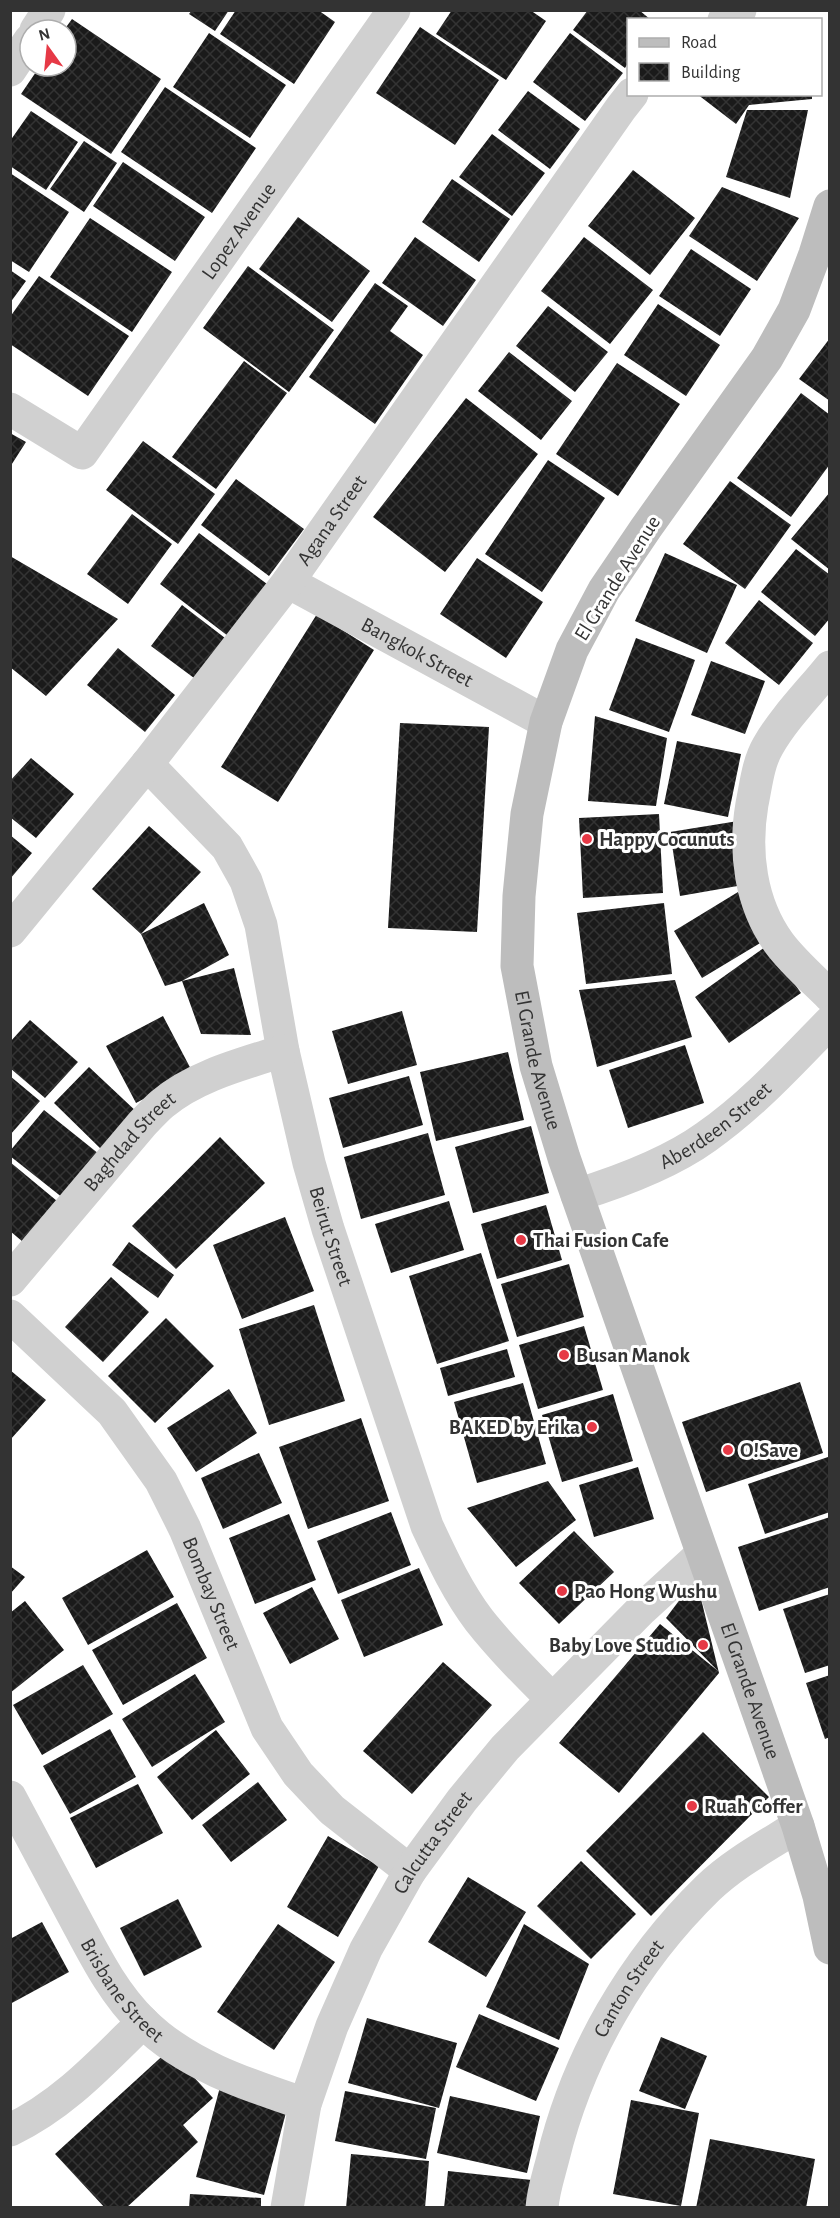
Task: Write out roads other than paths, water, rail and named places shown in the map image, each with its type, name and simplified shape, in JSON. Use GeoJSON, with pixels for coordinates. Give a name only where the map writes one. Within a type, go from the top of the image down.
{"type":"FeatureCollection","features":[{"type":"Feature","properties":{"kind":"street","name":"Lopez Avenue"},"geometry":{"type":"LineString","coordinates":[[10,409],[82,453],[394,10]]}},
{"type":"Feature","properties":{"kind":"street"},"geometry":{"type":"LineString","coordinates":[[727,18],[740,10]]}},
{"type":"Feature","properties":{"kind":"street","name":"Agana Street"},"geometry":{"type":"LineString","coordinates":[[10,931],[147,764],[288,582],[630,96]]}},
{"type":"Feature","properties":{"kind":"street","name":"El Grande Avenue"},"geometry":{"type":"LineString","coordinates":[[830,206],[815,255],[794,310],[767,358],[604,590],[572,650],[546,722],[527,814],[519,896],[517,966],[536,1066],[577,1195],[798,1826],[819,1896],[830,1948]]}},
{"type":"Feature","properties":{"kind":"street","name":"Bangkok Street"},"geometry":{"type":"LineString","coordinates":[[288,582],[546,722]]}},
{"type":"Feature","properties":{"kind":"street"},"geometry":{"type":"LineString","coordinates":[[830,667],[783,724],[767,748],[757,776],[748,829],[750,875],[760,908],[779,943],[830,996]]}},
{"type":"Feature","properties":{"kind":"street","name":"Beirut Street"},"geometry":{"type":"LineString","coordinates":[[147,764],[227,847],[246,881],[261,925],[297,1118],[328,1228],[400,1452],[427,1526],[449,1573],[479,1619],[514,1661],[552,1699]]}},
{"type":"Feature","properties":{"kind":"street","name":"Aberdeen Street"},"geometry":{"type":"LineString","coordinates":[[577,1195],[615,1183],[705,1139],[740,1111],[830,1022]]}},
{"type":"Feature","properties":{"kind":"street","name":"Baghdad Street"},"geometry":{"type":"LineString","coordinates":[[10,1280],[142,1124],[163,1103],[205,1079],[233,1067],[283,1051]]}},
{"type":"Feature","properties":{"kind":"street","name":"Bombay Street"},"geometry":{"type":"LineString","coordinates":[[10,1316],[112,1412],[161,1481],[185,1529],[267,1728],[298,1774],[332,1809],[410,1871]]}},
{"type":"Feature","properties":{"kind":"street","name":"Calcutta Street"},"geometry":{"type":"LineString","coordinates":[[287,2208],[305,2104],[332,2026],[366,1949],[410,1871],[462,1800],[498,1757],[642,1609],[702,1554]]}},
{"type":"Feature","properties":{"kind":"street","name":"Brisbane Street"},"geometry":{"type":"LineString","coordinates":[[10,1797],[93,1952],[118,1993],[143,2022],[177,2049],[217,2071],[259,2089],[305,2104]]}},
{"type":"Feature","properties":{"kind":"street","name":"Canton Street"},"geometry":{"type":"LineString","coordinates":[[542,2208],[573,2088],[603,2025],[636,1972],[667,1931],[710,1886],[750,1856],[798,1826]]}},
{"type":"Feature","properties":{"kind":"street"},"geometry":{"type":"LineString","coordinates":[[10,2130],[59,2100],[143,2022]]}},
{"type":"Feature","properties":{"kind":"place","name":"Happy Cocunuts"},"geometry":{"type":"Point","coordinates":[587,839]}},
{"type":"Feature","properties":{"kind":"place","name":"Thai Fusion Cafe"},"geometry":{"type":"Point","coordinates":[521,1240]}},
{"type":"Feature","properties":{"kind":"place","name":"Busan Manok"},"geometry":{"type":"Point","coordinates":[564,1355]}},
{"type":"Feature","properties":{"kind":"place","name":"BAKED by Erika"},"geometry":{"type":"Point","coordinates":[592,1427]}},
{"type":"Feature","properties":{"kind":"place","name":"O!Save"},"geometry":{"type":"Point","coordinates":[728,1450]}},
{"type":"Feature","properties":{"kind":"place","name":"Pao Hong Wushu"},"geometry":{"type":"Point","coordinates":[562,1591]}},
{"type":"Feature","properties":{"kind":"place","name":"Baby Love Studio"},"geometry":{"type":"Point","coordinates":[703,1645]}},
{"type":"Feature","properties":{"kind":"place","name":"Ruah Coffer"},"geometry":{"type":"Point","coordinates":[692,1806]}}]}
